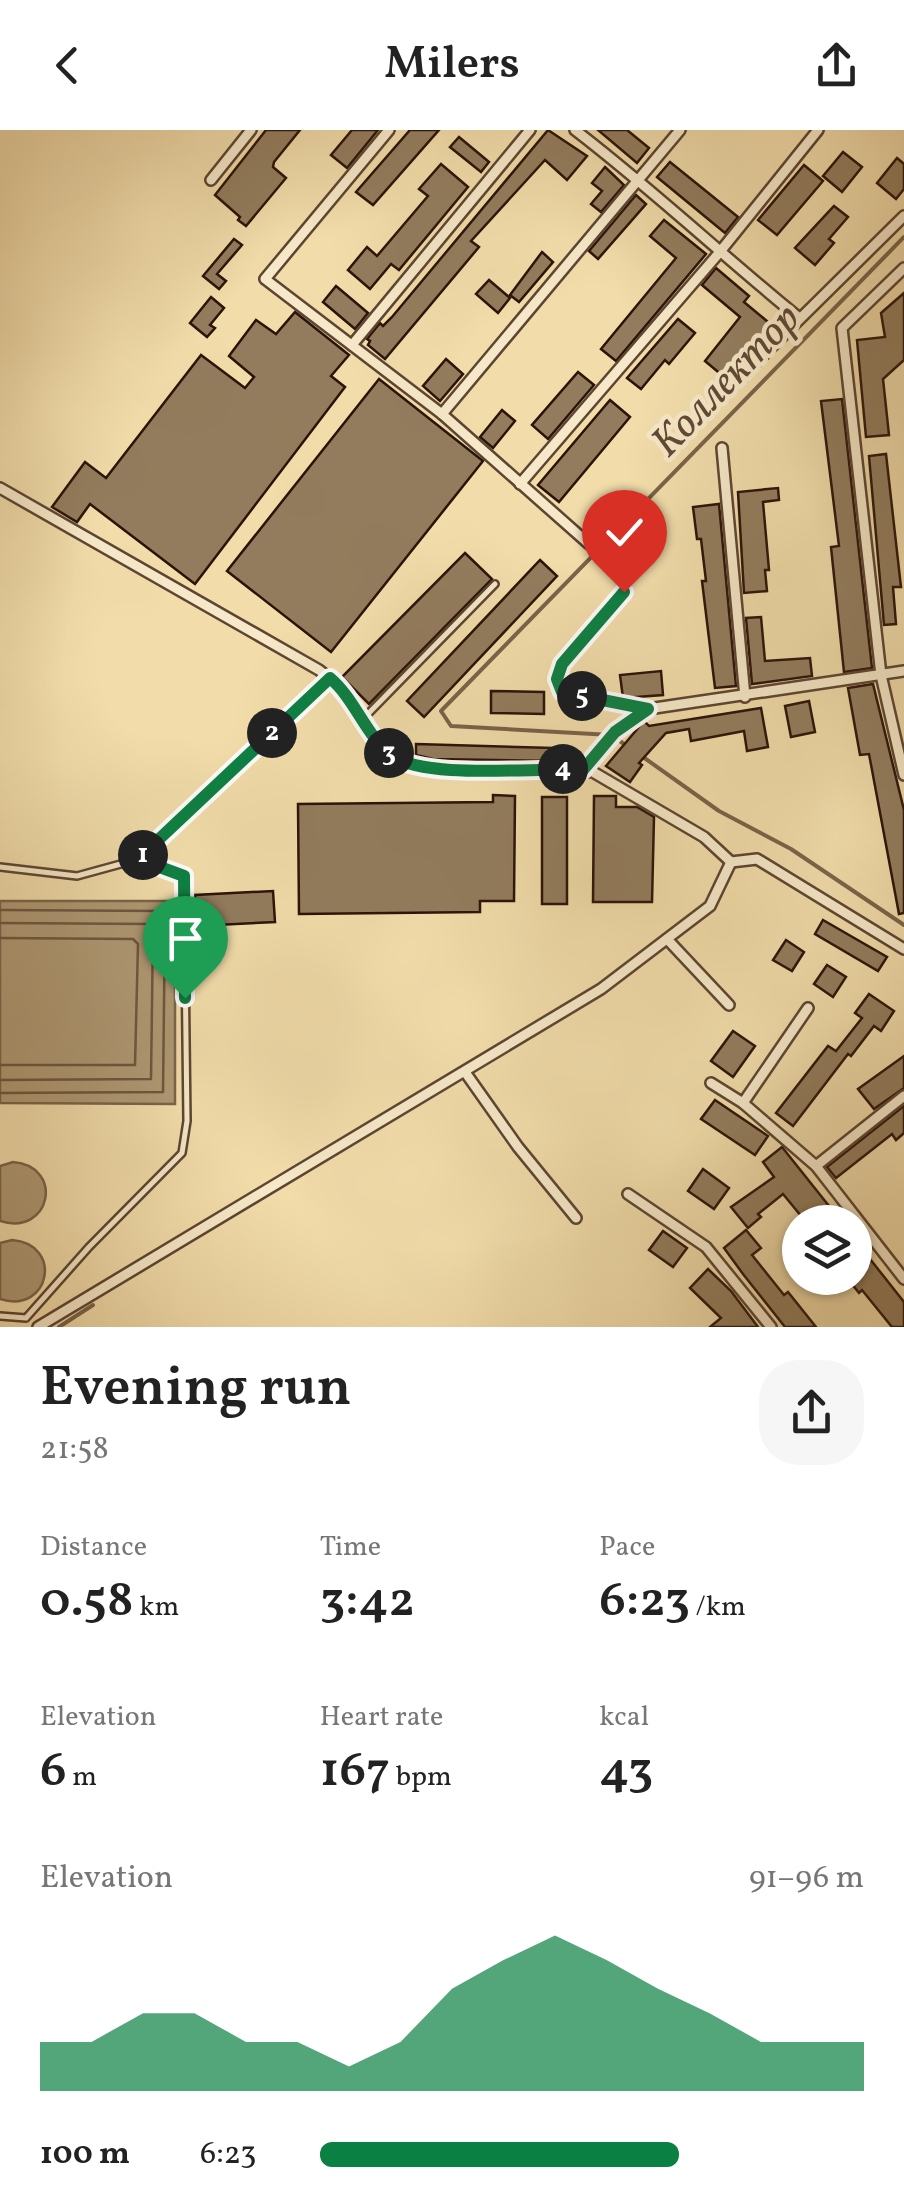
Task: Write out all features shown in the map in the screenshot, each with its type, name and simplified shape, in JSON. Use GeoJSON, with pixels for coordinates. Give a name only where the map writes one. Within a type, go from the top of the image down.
{"type":"FeatureCollection","features":[{"type":"Feature","properties":{"kind":"street"},"geometry":{"type":"LineString","coordinates":[[211,180],[252,130]]}},
{"type":"Feature","properties":{"kind":"street"},"geometry":{"type":"LineString","coordinates":[[389,130],[265,280],[442,414],[589,544]]}},
{"type":"Feature","properties":{"kind":"street"},"geometry":{"type":"LineString","coordinates":[[352,345],[530,130]]}},
{"type":"Feature","properties":{"kind":"street"},"geometry":{"type":"LineString","coordinates":[[575,130],[638,178],[798,317]]}},
{"type":"Feature","properties":{"kind":"street"},"geometry":{"type":"LineString","coordinates":[[442,414],[680,130]]}},
{"type":"Feature","properties":{"kind":"street"},"geometry":{"type":"LineString","coordinates":[[520,484],[818,130]]}},
{"type":"Feature","properties":{"kind":"street"},"geometry":{"type":"LineString","coordinates":[[737,381],[904,216]]}},
{"type":"Feature","properties":{"kind":"street"},"geometry":{"type":"LineString","coordinates":[[904,268],[842,328],[881,675],[904,776]]}},
{"type":"Feature","properties":{"kind":"street"},"geometry":{"type":"LineString","coordinates":[[722,448],[745,696]]}},
{"type":"Feature","properties":{"kind":"street"},"geometry":{"type":"LineString","coordinates":[[0,488],[330,678],[343,689],[390,754],[415,766],[443,769],[583,770],[603,775],[704,837],[730,862],[757,860],[904,949]]}},
{"type":"Feature","properties":{"kind":"street"},"geometry":{"type":"LineString","coordinates":[[583,770],[611,736],[648,709],[904,671]]}},
{"type":"Feature","properties":{"kind":"street"},"geometry":{"type":"LineString","coordinates":[[38,1327],[601,990],[710,906],[730,862]]}},
{"type":"Feature","properties":{"kind":"street"},"geometry":{"type":"LineString","coordinates":[[667,939],[729,1005]]}},
{"type":"Feature","properties":{"kind":"street"},"geometry":{"type":"LineString","coordinates":[[743,1103],[808,1008]]}},
{"type":"Feature","properties":{"kind":"street"},"geometry":{"type":"LineString","coordinates":[[465,1072],[518,1148],[576,1218]]}},
{"type":"Feature","properties":{"kind":"street"},"geometry":{"type":"LineString","coordinates":[[711,1083],[743,1103],[816,1166],[904,1279]]}},
{"type":"Feature","properties":{"kind":"street"},"geometry":{"type":"LineString","coordinates":[[816,1166],[904,1096]]}},
{"type":"Feature","properties":{"kind":"street"},"geometry":{"type":"LineString","coordinates":[[628,1194],[706,1246],[771,1327]]}},
{"type":"Feature","properties":{"kind":"street"},"geometry":{"type":"LineString","coordinates":[[895,1268],[904,1260]]}},
{"type":"Feature","properties":{"kind":"lane"},"geometry":{"type":"LineString","coordinates":[[364,718],[494,584]]}},
{"type":"Feature","properties":{"kind":"lane"},"geometry":{"type":"LineString","coordinates":[[624,592],[562,664],[557,679],[562,692],[648,709]]}},
{"type":"Feature","properties":{"kind":"lane"},"geometry":{"type":"LineString","coordinates":[[0,867],[77,876],[138,859],[330,678]]}},
{"type":"Feature","properties":{"kind":"lane"},"geometry":{"type":"LineString","coordinates":[[0,1316],[26,1318],[182,1153],[186,1121],[184,876],[138,859]]}},
{"type":"Feature","properties":{"kind":"water"},"geometry":{"type":"Polygon","coordinates":[[[0,901],[175,901],[175,1104],[0,1103],[0,901]]]}},
{"type":"Feature","properties":{"kind":"water"},"geometry":{"type":"Polygon","coordinates":[[[13,1162],[29,1166],[40,1175],[45,1187],[40,1210],[31,1219],[17,1223],[0,1221],[0,1166],[13,1162]]]}},
{"type":"Feature","properties":{"kind":"water"},"geometry":{"type":"Polygon","coordinates":[[[12,1240],[28,1244],[39,1253],[44,1265],[39,1288],[30,1297],[17,1301],[0,1299],[0,1243],[12,1240]]]}},
{"type":"Feature","properties":{"kind":"building"},"geometry":{"type":"Polygon","coordinates":[[[266,130],[300,130],[274,162],[273,167],[286,178],[246,226],[215,195],[266,130]]]}},
{"type":"Feature","properties":{"kind":"building"},"geometry":{"type":"Polygon","coordinates":[[[352,130],[378,130],[347,168],[331,155],[352,130]]]}},
{"type":"Feature","properties":{"kind":"building"},"geometry":{"type":"Polygon","coordinates":[[[410,130],[439,130],[373,205],[356,192],[410,130]]]}},
{"type":"Feature","properties":{"kind":"building"},"geometry":{"type":"Polygon","coordinates":[[[548,130],[587,156],[567,180],[545,160],[471,241],[479,247],[385,359],[368,345],[367,339],[380,323],[383,326],[392,317],[548,130]]]}},
{"type":"Feature","properties":{"kind":"building"},"geometry":{"type":"Polygon","coordinates":[[[598,130],[627,130],[649,148],[637,163],[598,130]]]}},
{"type":"Feature","properties":{"kind":"building"},"geometry":{"type":"Polygon","coordinates":[[[459,137],[489,162],[481,172],[450,147],[459,137]]]}},
{"type":"Feature","properties":{"kind":"building"},"geometry":{"type":"Polygon","coordinates":[[[843,152],[862,167],[842,192],[823,176],[843,152]]]}},
{"type":"Feature","properties":{"kind":"building"},"geometry":{"type":"Polygon","coordinates":[[[897,158],[904,164],[904,189],[896,199],[877,183],[897,158]]]}},
{"type":"Feature","properties":{"kind":"building"},"geometry":{"type":"Polygon","coordinates":[[[670,162],[738,217],[725,233],[657,177],[670,162]]]}},
{"type":"Feature","properties":{"kind":"building"},"geometry":{"type":"Polygon","coordinates":[[[441,164],[468,187],[399,270],[391,264],[370,289],[348,270],[367,247],[377,256],[428,196],[419,189],[441,164]]]}},
{"type":"Feature","properties":{"kind":"building"},"geometry":{"type":"Polygon","coordinates":[[[804,165],[823,181],[777,235],[758,220],[804,165]]]}},
{"type":"Feature","properties":{"kind":"building"},"geometry":{"type":"Polygon","coordinates":[[[605,167],[624,185],[601,212],[591,204],[602,191],[592,183],[605,167]]]}},
{"type":"Feature","properties":{"kind":"building"},"geometry":{"type":"Polygon","coordinates":[[[636,195],[646,204],[598,259],[589,251],[636,195]]]}},
{"type":"Feature","properties":{"kind":"building"},"geometry":{"type":"Polygon","coordinates":[[[834,206],[848,217],[829,239],[834,243],[815,265],[795,248],[834,206]]]}},
{"type":"Feature","properties":{"kind":"building"},"geometry":{"type":"Polygon","coordinates":[[[664,220],[706,254],[616,361],[601,349],[676,258],[650,236],[664,220]]]}},
{"type":"Feature","properties":{"kind":"building"},"geometry":{"type":"Polygon","coordinates":[[[234,239],[242,245],[217,274],[226,281],[219,289],[203,276],[234,239]]]}},
{"type":"Feature","properties":{"kind":"building"},"geometry":{"type":"Polygon","coordinates":[[[542,252],[553,262],[519,302],[510,295],[542,252]]]}},
{"type":"Feature","properties":{"kind":"building"},"geometry":{"type":"Polygon","coordinates":[[[716,268],[749,296],[744,302],[774,327],[729,381],[705,361],[740,317],[702,285],[716,268]]]}},
{"type":"Feature","properties":{"kind":"building"},"geometry":{"type":"Polygon","coordinates":[[[489,280],[510,298],[498,313],[476,294],[489,280]]]}},
{"type":"Feature","properties":{"kind":"building"},"geometry":{"type":"Polygon","coordinates":[[[336,286],[368,313],[355,329],[323,302],[336,286]]]}},
{"type":"Feature","properties":{"kind":"building"},"geometry":{"type":"Polygon","coordinates":[[[904,293],[904,360],[883,379],[889,435],[866,437],[857,340],[885,337],[881,313],[904,293]]]}},
{"type":"Feature","properties":{"kind":"building"},"geometry":{"type":"Polygon","coordinates":[[[211,297],[224,308],[210,325],[215,328],[207,337],[190,323],[211,297]]]}},
{"type":"Feature","properties":{"kind":"building"},"geometry":{"type":"Polygon","coordinates":[[[295,312],[349,355],[331,376],[345,387],[195,584],[90,504],[77,522],[52,507],[85,462],[106,478],[201,355],[245,388],[254,377],[229,356],[256,320],[276,334],[295,312]]]}},
{"type":"Feature","properties":{"kind":"building"},"geometry":{"type":"Polygon","coordinates":[[[678,319],[695,333],[641,389],[627,378],[678,319]]]}},
{"type":"Feature","properties":{"kind":"building"},"geometry":{"type":"Polygon","coordinates":[[[446,359],[463,374],[440,401],[423,386],[446,359]]]}},
{"type":"Feature","properties":{"kind":"building"},"geometry":{"type":"Polygon","coordinates":[[[578,372],[594,385],[548,439],[532,425],[578,372]]]}},
{"type":"Feature","properties":{"kind":"building"},"geometry":{"type":"Polygon","coordinates":[[[379,379],[483,461],[331,652],[227,571],[379,379]]]}},
{"type":"Feature","properties":{"kind":"building"},"geometry":{"type":"Polygon","coordinates":[[[842,399],[872,668],[844,672],[831,547],[839,546],[821,401],[842,399]]]}},
{"type":"Feature","properties":{"kind":"building"},"geometry":{"type":"Polygon","coordinates":[[[610,400],[630,417],[559,502],[538,485],[610,400]]]}},
{"type":"Feature","properties":{"kind":"building"},"geometry":{"type":"Polygon","coordinates":[[[502,410],[515,421],[493,448],[480,437],[502,410]]]}},
{"type":"Feature","properties":{"kind":"building"},"geometry":{"type":"Polygon","coordinates":[[[886,454],[901,587],[893,587],[896,624],[884,625],[869,456],[886,454]]]}},
{"type":"Feature","properties":{"kind":"building"},"geometry":{"type":"Polygon","coordinates":[[[778,488],[779,500],[763,502],[767,591],[744,593],[738,492],[778,488]]]}},
{"type":"Feature","properties":{"kind":"building"},"geometry":{"type":"Polygon","coordinates":[[[719,504],[736,686],[715,688],[701,539],[697,539],[693,507],[719,504]]]}},
{"type":"Feature","properties":{"kind":"building"},"geometry":{"type":"Polygon","coordinates":[[[465,553],[492,579],[369,704],[342,677],[465,553]]]}},
{"type":"Feature","properties":{"kind":"building"},"geometry":{"type":"Polygon","coordinates":[[[540,560],[557,576],[424,717],[407,701],[540,560]]]}},
{"type":"Feature","properties":{"kind":"building"},"geometry":{"type":"Polygon","coordinates":[[[761,617],[765,661],[810,658],[812,676],[752,684],[746,618],[761,617]]]}},
{"type":"Feature","properties":{"kind":"building"},"geometry":{"type":"Polygon","coordinates":[[[661,671],[663,695],[623,698],[620,675],[661,671]]]}},
{"type":"Feature","properties":{"kind":"building"},"geometry":{"type":"Polygon","coordinates":[[[873,684],[904,810],[904,913],[899,914],[869,754],[860,755],[848,688],[873,684]]]}},
{"type":"Feature","properties":{"kind":"building"},"geometry":{"type":"Polygon","coordinates":[[[491,691],[544,692],[544,714],[491,713],[491,691]]]}},
{"type":"Feature","properties":{"kind":"building"},"geometry":{"type":"Polygon","coordinates":[[[809,701],[815,732],[791,737],[785,706],[809,701]]]}},
{"type":"Feature","properties":{"kind":"building"},"geometry":{"type":"Polygon","coordinates":[[[761,708],[768,747],[747,751],[744,731],[691,741],[689,729],[666,733],[639,763],[642,765],[630,782],[606,766],[644,721],[649,726],[761,708]]]}},
{"type":"Feature","properties":{"kind":"building"},"geometry":{"type":"Polygon","coordinates":[[[416,744],[553,748],[553,761],[433,759],[416,755],[416,744]]]}},
{"type":"Feature","properties":{"kind":"building"},"geometry":{"type":"Polygon","coordinates":[[[493,795],[515,796],[514,901],[480,901],[480,912],[299,914],[298,804],[493,802],[493,795]]]}},
{"type":"Feature","properties":{"kind":"building"},"geometry":{"type":"Polygon","coordinates":[[[594,796],[616,796],[616,807],[637,807],[654,817],[652,902],[593,902],[594,796]]]}},
{"type":"Feature","properties":{"kind":"building"},"geometry":{"type":"Polygon","coordinates":[[[542,797],[567,797],[567,904],[542,904],[542,797]]]}},
{"type":"Feature","properties":{"kind":"building"},"geometry":{"type":"Polygon","coordinates":[[[273,891],[275,922],[197,926],[195,895],[273,891]]]}},
{"type":"Feature","properties":{"kind":"building"},"geometry":{"type":"Polygon","coordinates":[[[823,920],[887,957],[878,971],[815,934],[823,920]]]}},
{"type":"Feature","properties":{"kind":"building"},"geometry":{"type":"Polygon","coordinates":[[[786,940],[804,952],[792,971],[773,960],[786,940]]]}},
{"type":"Feature","properties":{"kind":"building"},"geometry":{"type":"Polygon","coordinates":[[[827,965],[846,977],[833,997],[814,984],[827,965]]]}},
{"type":"Feature","properties":{"kind":"building"},"geometry":{"type":"Polygon","coordinates":[[[869,994],[894,1011],[881,1031],[874,1026],[851,1056],[848,1054],[793,1126],[776,1113],[828,1046],[836,1051],[862,1018],[855,1013],[869,994]]]}},
{"type":"Feature","properties":{"kind":"building"},"geometry":{"type":"Polygon","coordinates":[[[733,1031],[755,1046],[733,1077],[711,1061],[733,1031]]]}},
{"type":"Feature","properties":{"kind":"building"},"geometry":{"type":"Polygon","coordinates":[[[904,1056],[904,1088],[874,1109],[858,1089],[904,1056]]]}},
{"type":"Feature","properties":{"kind":"building"},"geometry":{"type":"Polygon","coordinates":[[[715,1100],[768,1136],[755,1155],[701,1119],[715,1100]]]}},
{"type":"Feature","properties":{"kind":"building"},"geometry":{"type":"Polygon","coordinates":[[[904,1106],[904,1133],[896,1140],[892,1134],[836,1178],[827,1167],[904,1106]]]}},
{"type":"Feature","properties":{"kind":"building"},"geometry":{"type":"Polygon","coordinates":[[[782,1147],[828,1205],[792,1205],[783,1194],[758,1214],[761,1217],[748,1228],[731,1207],[774,1177],[763,1162],[782,1147]]]}},
{"type":"Feature","properties":{"kind":"building"},"geometry":{"type":"Polygon","coordinates":[[[703,1169],[729,1188],[714,1209],[688,1191],[703,1169]]]}},
{"type":"Feature","properties":{"kind":"building"},"geometry":{"type":"Polygon","coordinates":[[[746,1230],[761,1248],[752,1255],[782,1295],[790,1295],[816,1327],[785,1327],[724,1248],[746,1230]]]}},
{"type":"Feature","properties":{"kind":"building"},"geometry":{"type":"Polygon","coordinates":[[[663,1231],[687,1248],[673,1267],[649,1250],[663,1231]]]}},
{"type":"Feature","properties":{"kind":"building"},"geometry":{"type":"Polygon","coordinates":[[[872,1262],[904,1302],[904,1327],[892,1327],[866,1295],[872,1295],[872,1262]]]}},
{"type":"Feature","properties":{"kind":"building"},"geometry":{"type":"Polygon","coordinates":[[[708,1269],[731,1291],[758,1327],[710,1327],[721,1318],[690,1288],[708,1269]]]}},
{"type":"Feature","properties":{"kind":"waterway","name":"Коллектор"},"geometry":{"type":"LineString","coordinates":[[627,746],[611,735],[451,726],[441,711],[904,237]]}},
{"type":"Feature","properties":{"kind":"waterway","name":"Коллектор"},"geometry":{"type":"LineString","coordinates":[[643,757],[719,811],[791,849],[904,925]]}},
{"type":"Feature","properties":{"kind":"waterway","name":"Коллектор"},"geometry":{"type":"LineString","coordinates":[[59,1327],[93,1305]]}},
{"type":"Feature","properties":{"kind":"route"},"geometry":{"type":"LineString","coordinates":[[185,998],[184,876],[138,859],[330,678],[343,689],[390,754],[415,766],[583,770],[594,752],[615,732],[648,709],[562,692],[557,679],[562,664],[624,592]]}}]}
